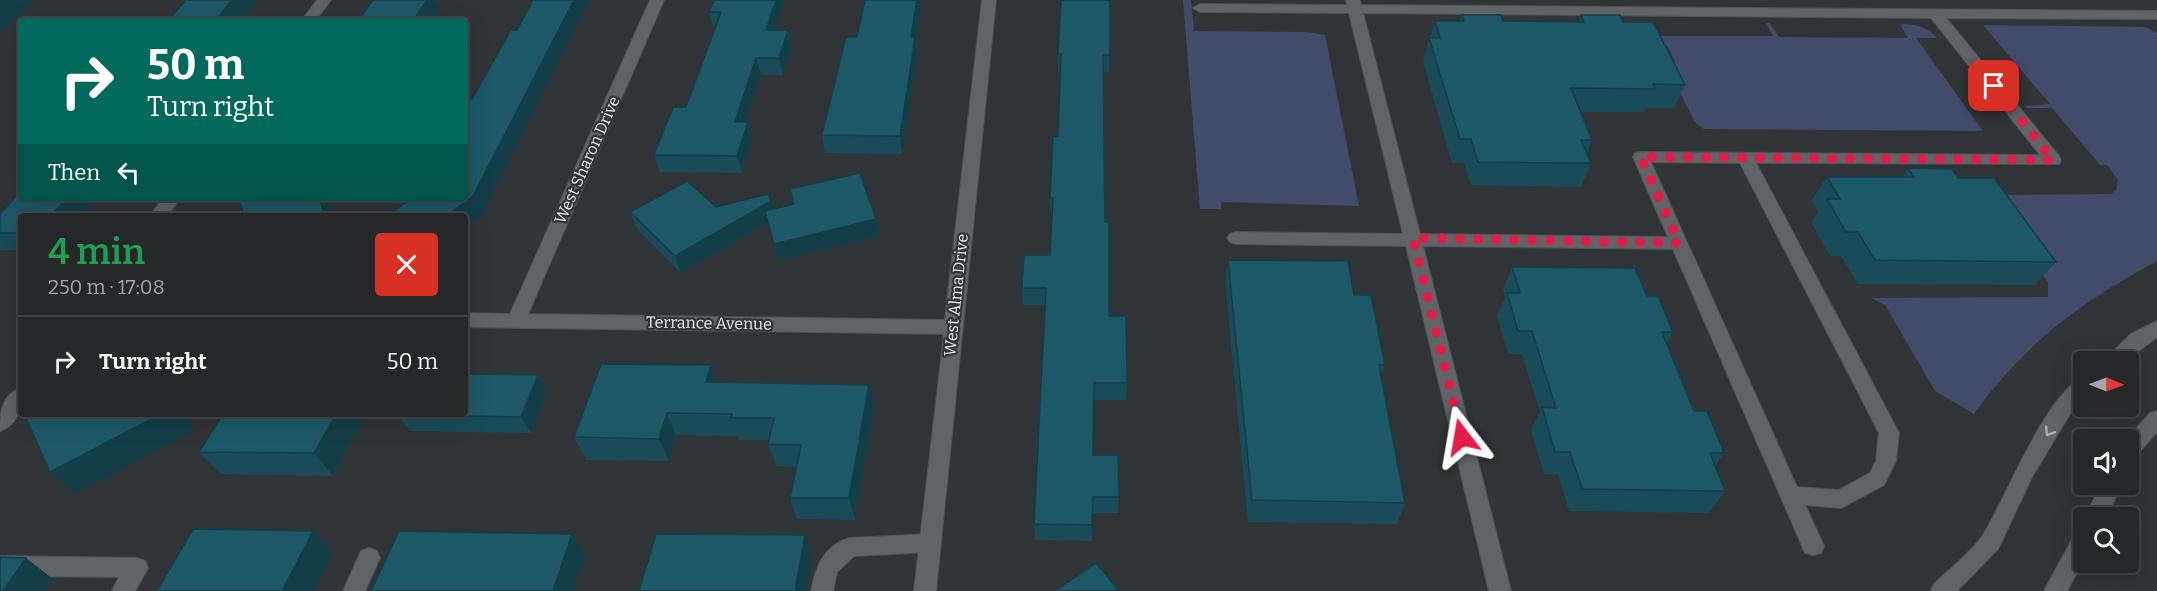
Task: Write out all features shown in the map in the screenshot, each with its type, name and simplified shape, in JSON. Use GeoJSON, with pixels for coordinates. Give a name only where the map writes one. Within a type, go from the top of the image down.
{"type":"FeatureCollection","features":[{"type":"Feature","properties":{"kind":"street"},"geometry":{"type":"LineString","coordinates":[[310,18],[324,0]]}},
{"type":"Feature","properties":{"kind":"street","name":"West Sharon Drive"},"geometry":{"type":"LineString","coordinates":[[516,320],[657,0]]}},
{"type":"Feature","properties":{"kind":"street","name":"West Alma Drive"},"geometry":{"type":"LineString","coordinates":[[925,591],[952,327],[990,0]]}},
{"type":"Feature","properties":{"kind":"street"},"geometry":{"type":"LineString","coordinates":[[1354,4],[1500,591]]}},
{"type":"Feature","properties":{"kind":"street"},"geometry":{"type":"LineString","coordinates":[[1200,8],[1354,4],[2157,15]]}},
{"type":"Feature","properties":{"kind":"street"},"geometry":{"type":"LineString","coordinates":[[1813,546],[1641,157],[2053,160],[1935,13]]}},
{"type":"Feature","properties":{"kind":"street"},"geometry":{"type":"LineString","coordinates":[[1745,158],[1889,433],[1886,461],[1877,479],[1841,499],[1790,495]]}},
{"type":"Feature","properties":{"kind":"street"},"geometry":{"type":"LineString","coordinates":[[160,213],[170,201]]}},
{"type":"Feature","properties":{"kind":"street"},"geometry":{"type":"LineString","coordinates":[[1236,238],[1413,238],[1679,243]]}},
{"type":"Feature","properties":{"kind":"street","name":"Terrance Avenue"},"geometry":{"type":"LineString","coordinates":[[468,320],[952,327]]}},
{"type":"Feature","properties":{"kind":"street"},"geometry":{"type":"LineString","coordinates":[[2124,351],[2157,327]]}},
{"type":"Feature","properties":{"kind":"street"},"geometry":{"type":"LineString","coordinates":[[1942,591],[1990,542],[2025,471],[2073,394]]}},
{"type":"Feature","properties":{"kind":"street"},"geometry":{"type":"LineString","coordinates":[[0,423],[18,400]]}},
{"type":"Feature","properties":{"kind":"street"},"geometry":{"type":"LineString","coordinates":[[2139,439],[2157,419]]}},
{"type":"Feature","properties":{"kind":"street"},"geometry":{"type":"LineString","coordinates":[[822,591],[827,567],[849,547],[930,543]]}},
{"type":"Feature","properties":{"kind":"street"},"geometry":{"type":"LineString","coordinates":[[354,591],[369,558]]}},
{"type":"Feature","properties":{"kind":"street"},"geometry":{"type":"LineString","coordinates":[[2055,591],[2073,559]]}},
{"type":"Feature","properties":{"kind":"street"},"geometry":{"type":"LineString","coordinates":[[0,566],[137,568],[123,591]]}},
{"type":"Feature","properties":{"kind":"shaded area"},"geometry":{"type":"Polygon","coordinates":[[[1183,0],[1191,0],[1194,31],[1307,32],[1325,35],[1359,206],[1221,202],[1221,209],[1200,209],[1183,0]]]}},
{"type":"Feature","properties":{"kind":"shaded area"},"geometry":{"type":"Polygon","coordinates":[[[1766,23],[1770,23],[1779,37],[1908,38],[1902,24],[1926,29],[1937,38],[1916,38],[1983,131],[1704,129],[1695,122],[1664,61],[1675,61],[1667,45],[1656,45],[1651,36],[1773,36],[1766,23]]]}},
{"type":"Feature","properties":{"kind":"shaded area"},"geometry":{"type":"Polygon","coordinates":[[[1983,25],[2146,27],[2157,33],[2157,261],[2103,292],[2056,326],[2014,366],[1974,414],[1935,391],[1885,305],[1871,298],[2048,297],[2048,282],[2024,249],[2006,195],[2111,194],[2116,190],[2118,180],[2107,165],[2100,165],[2052,108],[2025,106],[2050,104],[1983,25]]]}},
{"type":"Feature","properties":{"kind":"building"},"geometry":{"type":"Polygon","coordinates":[[[186,0],[232,0],[217,18],[164,18],[171,17],[186,0]]]}},
{"type":"Feature","properties":{"kind":"building"},"geometry":{"type":"Polygon","coordinates":[[[373,0],[427,0],[415,18],[360,18],[373,0]]]}},
{"type":"Feature","properties":{"kind":"building"},"geometry":{"type":"Polygon","coordinates":[[[533,0],[574,0],[473,196],[468,200],[468,99],[472,99],[511,30],[517,30],[533,0]]]}},
{"type":"Feature","properties":{"kind":"building"},"geometry":{"type":"Polygon","coordinates":[[[714,0],[776,0],[766,30],[788,30],[779,58],[756,58],[735,122],[748,122],[737,156],[654,155],[673,107],[686,107],[721,12],[709,12],[714,0]]]}},
{"type":"Feature","properties":{"kind":"building"},"geometry":{"type":"Polygon","coordinates":[[[865,0],[917,0],[911,37],[915,37],[900,136],[822,135],[846,37],[857,37],[865,0]]]}},
{"type":"Feature","properties":{"kind":"building"},"geometry":{"type":"Polygon","coordinates":[[[1061,0],[1110,0],[1110,55],[1103,55],[1105,222],[1109,222],[1109,316],[1126,316],[1127,383],[1094,383],[1093,455],[1118,455],[1119,497],[1093,497],[1092,525],[1034,524],[1046,288],[1022,288],[1024,255],[1050,255],[1053,136],[1058,136],[1061,54],[1058,54],[1061,0]]]}},
{"type":"Feature","properties":{"kind":"building"},"geometry":{"type":"Polygon","coordinates":[[[1462,15],[1501,15],[1503,21],[1584,22],[1581,15],[1620,15],[1623,22],[1653,22],[1685,85],[1653,84],[1655,89],[1571,88],[1592,140],[1581,140],[1591,163],[1478,162],[1471,139],[1460,139],[1429,38],[1440,38],[1435,21],[1464,21],[1462,15]]]}},
{"type":"Feature","properties":{"kind":"building"},"geometry":{"type":"Polygon","coordinates":[[[1908,168],[1952,169],[1958,178],[1994,178],[2056,262],[1875,260],[1858,232],[1846,232],[1827,199],[1840,199],[1827,177],[1914,177],[1908,168]]]}},
{"type":"Feature","properties":{"kind":"building"},"geometry":{"type":"Polygon","coordinates":[[[860,173],[876,219],[774,244],[765,211],[794,204],[790,189],[860,173]]]}},
{"type":"Feature","properties":{"kind":"building"},"geometry":{"type":"Polygon","coordinates":[[[687,181],[716,207],[768,194],[771,201],[675,256],[630,212],[687,181]]]}},
{"type":"Feature","properties":{"kind":"building"},"geometry":{"type":"Polygon","coordinates":[[[18,194],[18,201],[64,201],[54,213],[18,213],[18,233],[0,233],[0,214],[18,194]]]}},
{"type":"Feature","properties":{"kind":"building"},"geometry":{"type":"Polygon","coordinates":[[[240,201],[320,201],[324,213],[243,213],[240,201]]]}},
{"type":"Feature","properties":{"kind":"building"},"geometry":{"type":"Polygon","coordinates":[[[408,201],[466,201],[450,213],[391,213],[408,201]]]}},
{"type":"Feature","properties":{"kind":"building"},"geometry":{"type":"Polygon","coordinates":[[[1228,260],[1348,261],[1354,295],[1371,295],[1385,365],[1379,365],[1405,503],[1252,500],[1228,260]]]}},
{"type":"Feature","properties":{"kind":"building"},"geometry":{"type":"Polygon","coordinates":[[[1512,267],[1635,268],[1647,296],[1658,296],[1673,332],[1662,332],[1694,411],[1707,411],[1724,453],[1710,453],[1725,491],[1582,489],[1570,452],[1555,452],[1542,407],[1556,408],[1532,331],[1518,331],[1507,293],[1520,293],[1512,267]]]}},
{"type":"Feature","properties":{"kind":"building"},"geometry":{"type":"Polygon","coordinates":[[[601,364],[711,365],[706,382],[869,385],[849,498],[790,498],[801,445],[768,444],[774,418],[731,418],[732,414],[667,413],[659,439],[574,437],[601,364]]]}},
{"type":"Feature","properties":{"kind":"building"},"geometry":{"type":"Polygon","coordinates":[[[468,374],[538,375],[521,417],[468,416],[468,374]]]}},
{"type":"Feature","properties":{"kind":"building"},"geometry":{"type":"Polygon","coordinates":[[[25,417],[155,417],[50,472],[25,417]]]}},
{"type":"Feature","properties":{"kind":"building"},"geometry":{"type":"Polygon","coordinates":[[[221,417],[334,417],[314,453],[199,452],[221,417]]]}},
{"type":"Feature","properties":{"kind":"building"},"geometry":{"type":"Polygon","coordinates":[[[193,529],[313,531],[282,591],[157,591],[193,529]]]}},
{"type":"Feature","properties":{"kind":"building"},"geometry":{"type":"Polygon","coordinates":[[[399,531],[572,534],[553,591],[371,591],[399,531]]]}},
{"type":"Feature","properties":{"kind":"building"},"geometry":{"type":"Polygon","coordinates":[[[656,534],[805,535],[795,591],[639,591],[656,534]]]}},
{"type":"Feature","properties":{"kind":"building"},"geometry":{"type":"Polygon","coordinates":[[[0,557],[26,558],[3,591],[0,591],[0,557]]]}},
{"type":"Feature","properties":{"kind":"building"},"geometry":{"type":"Polygon","coordinates":[[[1096,563],[1119,591],[1055,591],[1096,563]]]}},
{"type":"Feature","properties":{"kind":"route"},"geometry":{"type":"LineString","coordinates":[[1462,437],[1413,238],[1679,243],[1641,157],[2053,160],[1994,86]]}}]}
